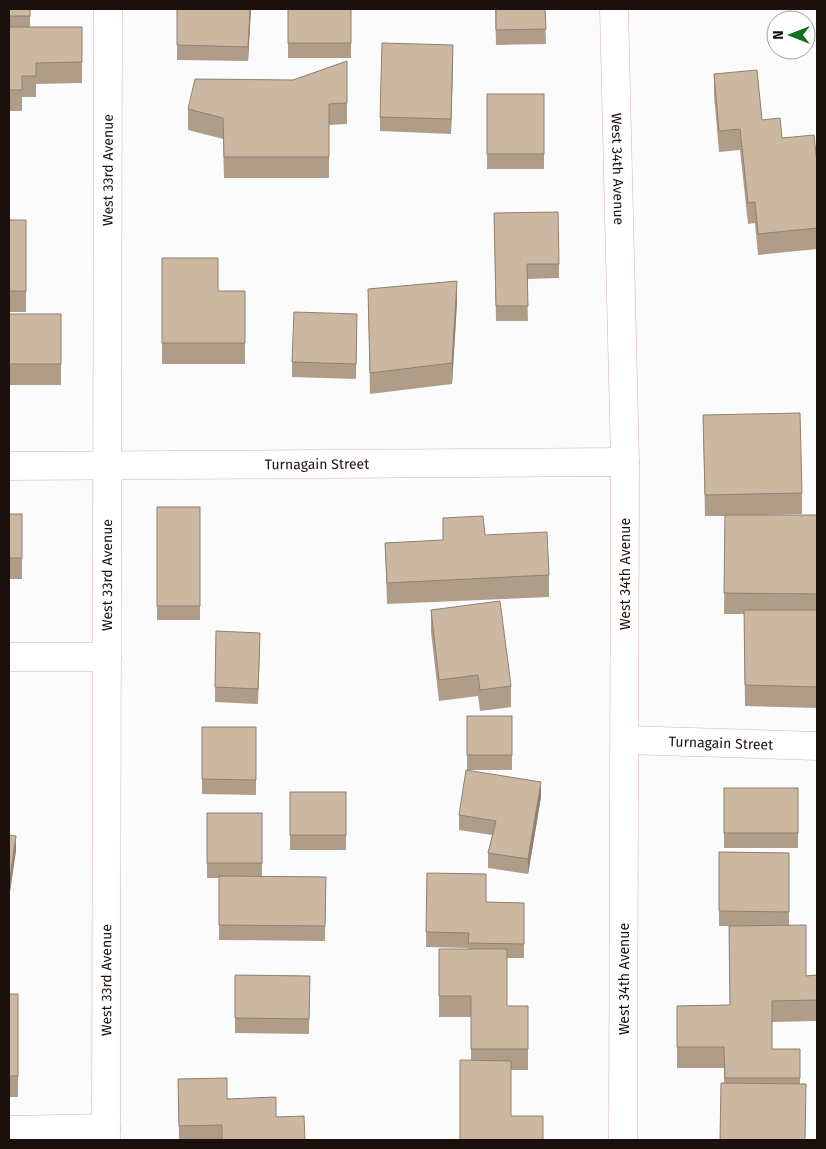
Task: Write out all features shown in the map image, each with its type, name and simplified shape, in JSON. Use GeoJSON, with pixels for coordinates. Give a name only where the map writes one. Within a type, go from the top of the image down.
{"type":"FeatureCollection","features":[{"type":"Feature","properties":{"kind":"street","name":"West 33rd Avenue"},"geometry":{"type":"LineString","coordinates":[[106,1134],[108,9]]}},
{"type":"Feature","properties":{"kind":"street","name":"West 34th Avenue"},"geometry":{"type":"LineString","coordinates":[[614,9],[625,462],[623,1140]]}},
{"type":"Feature","properties":{"kind":"street","name":"Turnagain Street"},"geometry":{"type":"LineString","coordinates":[[9,466],[625,462]]}},
{"type":"Feature","properties":{"kind":"street"},"geometry":{"type":"LineString","coordinates":[[9,657],[107,656]]}},
{"type":"Feature","properties":{"kind":"street","name":"Turnagain Street"},"geometry":{"type":"LineString","coordinates":[[624,740],[817,746]]}},
{"type":"Feature","properties":{"kind":"street"},"geometry":{"type":"LineString","coordinates":[[9,1130],[106,1134]]}},
{"type":"Feature","properties":{"kind":"building"},"geometry":{"type":"Polygon","coordinates":[[[9,9],[30,9],[30,16],[9,16],[9,9]]]}},
{"type":"Feature","properties":{"kind":"building"},"geometry":{"type":"Polygon","coordinates":[[[177,9],[250,9],[248,47],[177,45],[177,9]]]}},
{"type":"Feature","properties":{"kind":"building"},"geometry":{"type":"Polygon","coordinates":[[[288,9],[351,9],[351,43],[288,43],[288,9]]]}},
{"type":"Feature","properties":{"kind":"building"},"geometry":{"type":"Polygon","coordinates":[[[496,9],[545,9],[546,29],[496,30],[496,9]]]}},
{"type":"Feature","properties":{"kind":"building"},"geometry":{"type":"Polygon","coordinates":[[[9,27],[82,27],[82,62],[36,63],[36,76],[22,76],[22,90],[9,90],[9,27]]]}},
{"type":"Feature","properties":{"kind":"building"},"geometry":{"type":"Polygon","coordinates":[[[382,43],[453,45],[451,119],[380,117],[382,43]]]}},
{"type":"Feature","properties":{"kind":"building"},"geometry":{"type":"Polygon","coordinates":[[[347,61],[347,103],[329,104],[329,157],[224,157],[223,118],[188,109],[195,79],[293,80],[347,61]]]}},
{"type":"Feature","properties":{"kind":"building"},"geometry":{"type":"Polygon","coordinates":[[[757,70],[762,120],[780,118],[782,138],[814,135],[817,163],[817,228],[758,234],[755,202],[748,203],[740,129],[719,131],[714,74],[757,70]]]}},
{"type":"Feature","properties":{"kind":"building"},"geometry":{"type":"Polygon","coordinates":[[[487,94],[544,94],[544,154],[487,154],[487,94]]]}},
{"type":"Feature","properties":{"kind":"building"},"geometry":{"type":"Polygon","coordinates":[[[558,212],[559,264],[527,264],[528,306],[496,306],[494,213],[558,212]]]}},
{"type":"Feature","properties":{"kind":"building"},"geometry":{"type":"Polygon","coordinates":[[[9,220],[26,220],[26,291],[9,291],[9,220]]]}},
{"type":"Feature","properties":{"kind":"building"},"geometry":{"type":"Polygon","coordinates":[[[162,258],[218,258],[218,291],[245,291],[245,343],[162,343],[162,258]]]}},
{"type":"Feature","properties":{"kind":"building"},"geometry":{"type":"Polygon","coordinates":[[[457,281],[452,363],[370,373],[368,289],[457,281]]]}},
{"type":"Feature","properties":{"kind":"building"},"geometry":{"type":"Polygon","coordinates":[[[294,312],[357,314],[356,364],[292,362],[294,312]]]}},
{"type":"Feature","properties":{"kind":"building"},"geometry":{"type":"Polygon","coordinates":[[[9,314],[61,314],[61,364],[9,364],[9,314]]]}},
{"type":"Feature","properties":{"kind":"building"},"geometry":{"type":"Polygon","coordinates":[[[800,413],[802,493],[705,495],[703,415],[800,413]]]}},
{"type":"Feature","properties":{"kind":"building"},"geometry":{"type":"Polygon","coordinates":[[[157,507],[200,507],[200,606],[157,606],[157,507]]]}},
{"type":"Feature","properties":{"kind":"building"},"geometry":{"type":"Polygon","coordinates":[[[9,514],[22,514],[22,558],[9,558],[9,514]]]}},
{"type":"Feature","properties":{"kind":"building"},"geometry":{"type":"Polygon","coordinates":[[[725,515],[817,515],[817,594],[724,593],[725,515]]]}},
{"type":"Feature","properties":{"kind":"building"},"geometry":{"type":"Polygon","coordinates":[[[483,516],[485,535],[547,532],[549,575],[387,583],[385,543],[443,540],[443,518],[483,516]]]}},
{"type":"Feature","properties":{"kind":"building"},"geometry":{"type":"Polygon","coordinates":[[[500,601],[511,686],[480,690],[478,675],[439,680],[431,610],[500,601]]]}},
{"type":"Feature","properties":{"kind":"building"},"geometry":{"type":"Polygon","coordinates":[[[744,610],[817,610],[817,687],[745,685],[744,610]]]}},
{"type":"Feature","properties":{"kind":"building"},"geometry":{"type":"Polygon","coordinates":[[[216,631],[260,633],[258,689],[215,687],[216,631]]]}},
{"type":"Feature","properties":{"kind":"building"},"geometry":{"type":"Polygon","coordinates":[[[467,716],[512,716],[512,755],[467,755],[467,716]]]}},
{"type":"Feature","properties":{"kind":"building"},"geometry":{"type":"Polygon","coordinates":[[[202,727],[256,727],[256,780],[202,779],[202,727]]]}},
{"type":"Feature","properties":{"kind":"building"},"geometry":{"type":"Polygon","coordinates":[[[466,770],[541,782],[528,859],[488,853],[496,821],[459,815],[466,770]]]}},
{"type":"Feature","properties":{"kind":"building"},"geometry":{"type":"Polygon","coordinates":[[[724,788],[798,788],[798,833],[724,833],[724,788]]]}},
{"type":"Feature","properties":{"kind":"building"},"geometry":{"type":"Polygon","coordinates":[[[290,792],[346,792],[346,835],[290,835],[290,792]]]}},
{"type":"Feature","properties":{"kind":"building"},"geometry":{"type":"Polygon","coordinates":[[[207,813],[262,813],[262,863],[207,863],[207,813]]]}},
{"type":"Feature","properties":{"kind":"building"},"geometry":{"type":"Polygon","coordinates":[[[9,835],[16,836],[9,884],[9,835]]]}},
{"type":"Feature","properties":{"kind":"building"},"geometry":{"type":"Polygon","coordinates":[[[719,852],[789,853],[789,912],[719,911],[719,852]]]}},
{"type":"Feature","properties":{"kind":"building"},"geometry":{"type":"Polygon","coordinates":[[[427,873],[486,874],[486,902],[524,903],[524,944],[468,943],[469,933],[426,932],[427,873]]]}},
{"type":"Feature","properties":{"kind":"building"},"geometry":{"type":"Polygon","coordinates":[[[219,876],[326,877],[325,926],[219,925],[219,876]]]}},
{"type":"Feature","properties":{"kind":"building"},"geometry":{"type":"Polygon","coordinates":[[[806,925],[806,976],[817,975],[817,1000],[772,1001],[772,1049],[800,1049],[800,1078],[725,1078],[724,1047],[677,1047],[677,1006],[730,1005],[729,926],[806,925]]]}},
{"type":"Feature","properties":{"kind":"building"},"geometry":{"type":"Polygon","coordinates":[[[439,949],[507,949],[507,1006],[528,1006],[528,1049],[471,1049],[471,996],[439,996],[439,949]]]}},
{"type":"Feature","properties":{"kind":"building"},"geometry":{"type":"Polygon","coordinates":[[[235,975],[310,976],[309,1019],[235,1018],[235,975]]]}},
{"type":"Feature","properties":{"kind":"building"},"geometry":{"type":"Polygon","coordinates":[[[9,994],[18,994],[18,1076],[9,1076],[9,994]]]}},
{"type":"Feature","properties":{"kind":"building"},"geometry":{"type":"Polygon","coordinates":[[[460,1060],[511,1061],[511,1116],[543,1116],[543,1140],[460,1140],[460,1060]]]}},
{"type":"Feature","properties":{"kind":"building"},"geometry":{"type":"Polygon","coordinates":[[[227,1078],[227,1099],[276,1097],[276,1117],[304,1116],[305,1140],[222,1140],[222,1125],[179,1126],[178,1079],[227,1078]]]}},
{"type":"Feature","properties":{"kind":"building"},"geometry":{"type":"Polygon","coordinates":[[[721,1083],[806,1084],[805,1140],[720,1140],[721,1083]]]}}]}
